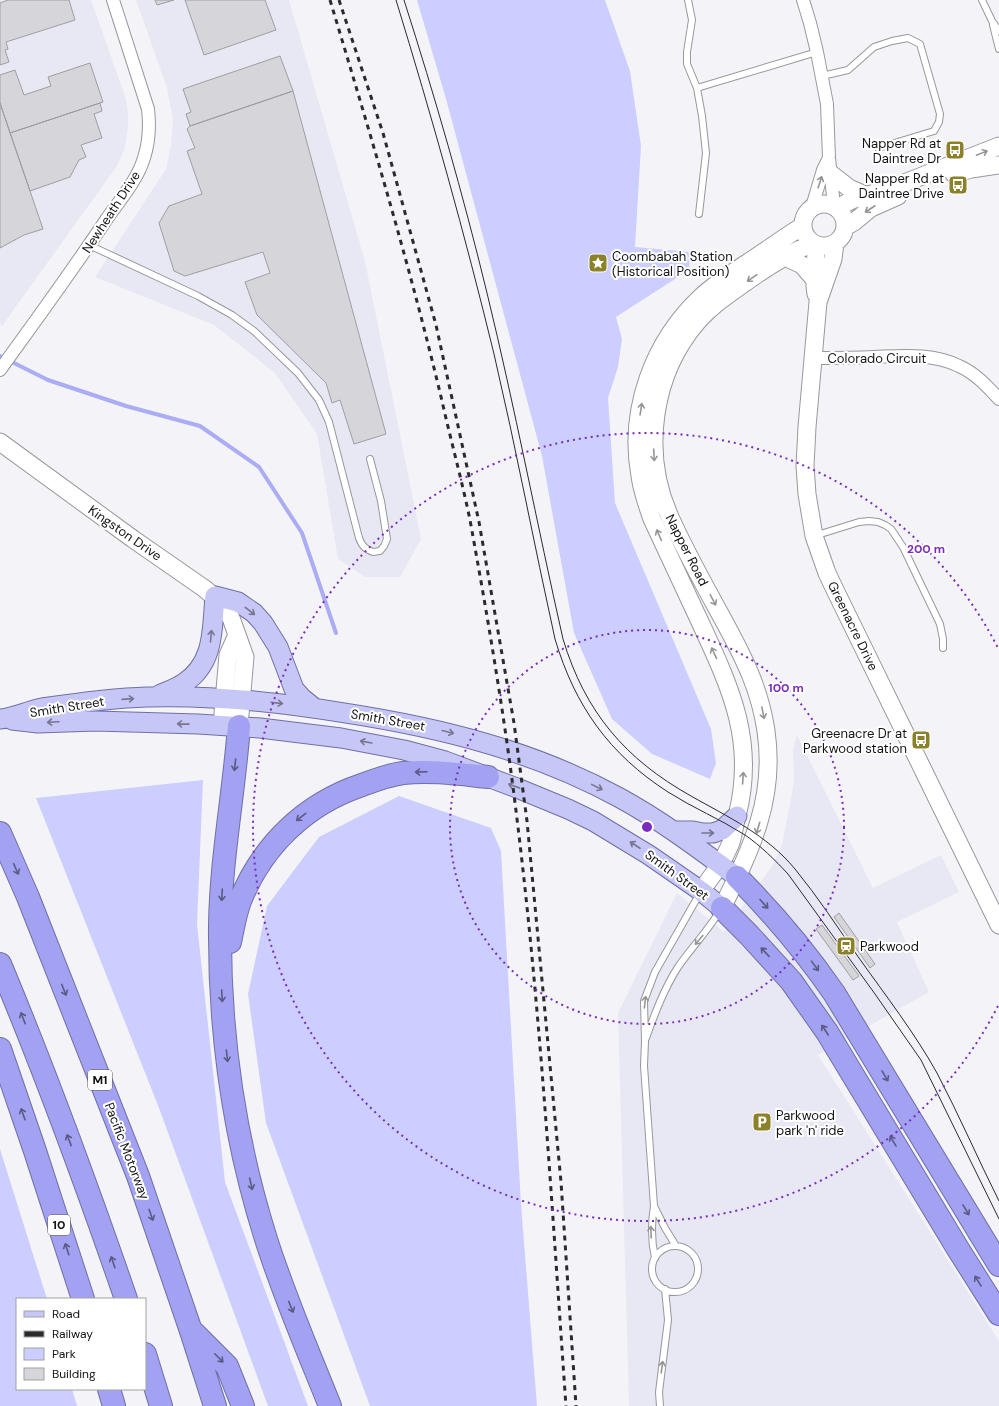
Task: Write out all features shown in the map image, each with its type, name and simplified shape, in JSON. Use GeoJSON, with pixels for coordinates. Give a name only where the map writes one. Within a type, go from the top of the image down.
{"type":"FeatureCollection","features":[{"type":"Feature","properties":{"kind":"highway"},"geometry":{"type":"LineString","coordinates":[[230,726],[220,925],[220,974],[228,1068],[241,1142],[254,1197],[282,1285],[330,1406]]}},
{"type":"Feature","properties":{"kind":"highway"},"geometry":{"type":"LineString","coordinates":[[220,974],[230,941],[233,923],[248,883],[270,849],[297,820],[331,798],[354,787],[387,776],[402,773],[439,772],[488,777]]}},
{"type":"Feature","properties":{"kind":"highway","name":"Pacific Motorway"},"geometry":{"type":"LineString","coordinates":[[0,833],[28,897],[138,1176],[215,1406]]}},
{"type":"Feature","properties":{"kind":"highway"},"geometry":{"type":"LineString","coordinates":[[728,870],[760,900],[791,935],[826,981],[862,1036],[999,1265]]}},
{"type":"Feature","properties":{"kind":"highway"},"geometry":{"type":"LineString","coordinates":[[722,908],[791,981],[819,1021],[999,1314]]}},
{"type":"Feature","properties":{"kind":"highway"},"geometry":{"type":"LineString","coordinates":[[0,964],[21,1013],[89,1193],[126,1298]]}},
{"type":"Feature","properties":{"kind":"highway","name":"10"},"geometry":{"type":"LineString","coordinates":[[0,1049],[83,1298]]}},
{"type":"Feature","properties":{"kind":"highway"},"geometry":{"type":"LineString","coordinates":[[191,1331],[227,1366],[243,1406]]}},
{"type":"Feature","properties":{"kind":"highway"},"geometry":{"type":"LineString","coordinates":[[146,1357],[161,1406]]}},
{"type":"Feature","properties":{"kind":"highway"},"geometry":{"type":"LineString","coordinates":[[109,1390],[114,1406]]}},
{"type":"Feature","properties":{"kind":"main road"},"geometry":{"type":"LineString","coordinates":[[835,207],[999,146]]}},
{"type":"Feature","properties":{"kind":"main road"},"geometry":{"type":"LineString","coordinates":[[845,227],[854,222],[871,208],[895,197],[957,173],[971,169],[999,165]]}},
{"type":"Feature","properties":{"kind":"main road"},"geometry":{"type":"LineString","coordinates":[[830,166],[849,188],[866,196]]}},
{"type":"Feature","properties":{"kind":"main road"},"geometry":{"type":"LineString","coordinates":[[822,204],[835,207],[842,213],[845,220],[845,227],[840,239],[829,246],[814,244],[807,239],[802,226],[806,212],[812,207],[822,204]]}},
{"type":"Feature","properties":{"kind":"main road","name":"Napper Road"},"geometry":{"type":"LineString","coordinates":[[722,908],[733,836],[741,799],[744,772],[741,728],[736,707],[721,667],[652,519],[640,475],[637,451],[638,430],[645,387],[652,368],[665,341],[687,311],[702,296],[722,280],[802,226]]}},
{"type":"Feature","properties":{"kind":"main road","name":"Greenacre Drive"},"geometry":{"type":"LineString","coordinates":[[818,302],[833,259],[835,243]]}},
{"type":"Feature","properties":{"kind":"main road","name":"Napper Road"},"geometry":{"type":"LineString","coordinates":[[701,891],[728,870],[756,834],[764,802],[768,760],[767,733],[758,690],[669,516],[662,496],[654,458],[654,439],[658,399],[671,364],[687,336],[698,321],[714,305],[766,268],[795,251],[814,244]]}},
{"type":"Feature","properties":{"kind":"main road","name":"Greenacre Drive"},"geometry":{"type":"LineString","coordinates":[[814,244],[815,280],[818,302],[805,466],[807,494],[814,536],[827,573],[999,925]]}},
{"type":"Feature","properties":{"kind":"main road"},"geometry":{"type":"LineString","coordinates":[[785,257],[802,265],[815,280]]}},
{"type":"Feature","properties":{"kind":"main road","name":"Kingston Drive"},"geometry":{"type":"LineString","coordinates":[[0,442],[214,596],[231,618],[245,657],[232,698],[230,726]]}},
{"type":"Feature","properties":{"kind":"main road"},"geometry":{"type":"LineString","coordinates":[[154,697],[184,683],[197,671],[206,658],[211,640],[214,596],[238,602],[254,613],[263,623],[278,647],[294,689],[313,707]]}},
{"type":"Feature","properties":{"kind":"main road","name":"Smith Street"},"geometry":{"type":"LineString","coordinates":[[2,719],[39,709],[124,699],[154,697],[232,698],[313,707],[423,726],[521,754],[619,797],[655,818],[728,870]]}},
{"type":"Feature","properties":{"kind":"main road","name":"Smith Street"},"geometry":{"type":"LineString","coordinates":[[2,719],[38,723],[96,721],[230,726],[310,734],[389,747],[445,761],[539,796],[593,821],[643,851],[701,891],[722,908]]}},
{"type":"Feature","properties":{"kind":"main road"},"geometry":{"type":"LineString","coordinates":[[674,831],[713,833],[722,830],[737,816]]}},
{"type":"Feature","properties":{"kind":"street","name":"Newheath Drive"},"geometry":{"type":"LineString","coordinates":[[0,370],[89,245],[138,171],[144,158],[149,125],[148,109],[113,0]]}},
{"type":"Feature","properties":{"kind":"street"},"geometry":{"type":"LineString","coordinates":[[803,0],[818,52],[827,104],[830,166],[835,207]]}},
{"type":"Feature","properties":{"kind":"street"},"geometry":{"type":"LineString","coordinates":[[812,207],[823,170],[830,166]]}},
{"type":"Feature","properties":{"kind":"street","name":"Colorado Circuit"},"geometry":{"type":"LineString","coordinates":[[813,358],[920,356],[940,359],[959,366],[975,376],[987,385],[999,398]]}},
{"type":"Feature","properties":{"kind":"lane"},"geometry":{"type":"LineString","coordinates":[[688,0],[692,20],[687,52],[687,64],[697,88],[706,153],[702,199],[699,214]]}},
{"type":"Feature","properties":{"kind":"lane"},"geometry":{"type":"LineString","coordinates":[[982,0],[992,21],[999,31]]}},
{"type":"Feature","properties":{"kind":"lane"},"geometry":{"type":"LineString","coordinates":[[992,21],[999,49]]}},
{"type":"Feature","properties":{"kind":"lane"},"geometry":{"type":"LineString","coordinates":[[822,76],[848,70],[874,47],[892,41],[908,38],[920,44],[940,114],[939,122],[934,131],[878,148]]}},
{"type":"Feature","properties":{"kind":"lane"},"geometry":{"type":"LineString","coordinates":[[697,88],[818,52]]}},
{"type":"Feature","properties":{"kind":"lane"},"geometry":{"type":"LineString","coordinates":[[89,245],[198,296],[232,315],[254,331],[298,373],[319,400],[329,422],[362,545],[366,549],[373,552],[380,550],[384,546],[387,538],[381,500],[370,459]]}},
{"type":"Feature","properties":{"kind":"lane"},"geometry":{"type":"LineString","coordinates":[[814,536],[864,522],[878,522],[891,529],[903,547],[940,624],[943,648]]}},
{"type":"Feature","properties":{"kind":"lane"},"geometry":{"type":"LineString","coordinates":[[655,1258],[652,1244],[651,1222],[654,1206],[644,1066],[644,1001],[646,992],[665,954],[701,891]]}},
{"type":"Feature","properties":{"kind":"lane"},"geometry":{"type":"LineString","coordinates":[[645,1041],[669,982],[722,908]]}},
{"type":"Feature","properties":{"kind":"lane"},"geometry":{"type":"LineString","coordinates":[[654,1206],[676,1246]]}},
{"type":"Feature","properties":{"kind":"lane"},"geometry":{"type":"LineString","coordinates":[[676,1246],[688,1250],[693,1254],[698,1266],[698,1274],[695,1281],[685,1290],[678,1292],[671,1292],[665,1289],[659,1285],[652,1272],[655,1258],[664,1249],[676,1246]]}},
{"type":"Feature","properties":{"kind":"lane"},"geometry":{"type":"LineString","coordinates":[[660,1406],[659,1392],[668,1320],[665,1289]]}},
{"type":"Feature","properties":{"kind":"shaded area"},"geometry":{"type":"Polygon","coordinates":[[[0,0],[91,0],[125,96],[128,113],[125,148],[117,166],[2,326],[0,323],[0,0]]]}},
{"type":"Feature","properties":{"kind":"shaded area"},"geometry":{"type":"Polygon","coordinates":[[[136,0],[289,0],[365,261],[421,539],[400,577],[365,577],[338,559],[317,434],[275,373],[214,325],[95,277],[166,169],[171,145],[173,120],[167,88],[136,0]]]}},
{"type":"Feature","properties":{"kind":"shaded area"},"geometry":{"type":"Polygon","coordinates":[[[797,735],[873,888],[941,855],[959,892],[897,922],[929,992],[818,1055],[999,1341],[999,1406],[629,1406],[618,1013],[677,893],[724,932],[772,866],[782,845],[791,799],[794,779],[793,750],[797,735]]]}},
{"type":"Feature","properties":{"kind":"green space"},"geometry":{"type":"Polygon","coordinates":[[[417,0],[605,0],[630,71],[641,146],[635,247],[690,252],[689,270],[616,317],[622,339],[618,367],[608,398],[615,503],[711,729],[716,763],[710,779],[652,754],[612,719],[574,633],[542,456],[446,99],[417,0]]]}},
{"type":"Feature","properties":{"kind":"green space"},"geometry":{"type":"Polygon","coordinates":[[[203,780],[197,924],[225,1182],[308,1406],[268,1406],[159,1108],[36,798],[203,780]]]}},
{"type":"Feature","properties":{"kind":"green space"},"geometry":{"type":"Polygon","coordinates":[[[399,796],[491,828],[501,851],[521,1204],[537,1406],[370,1406],[266,1123],[248,994],[267,906],[319,837],[399,796]]]}},
{"type":"Feature","properties":{"kind":"green space"},"geometry":{"type":"Polygon","coordinates":[[[0,1149],[47,1298],[16,1298],[16,1390],[72,1390],[77,1406],[0,1406],[0,1149]]]}},
{"type":"Feature","properties":{"kind":"building"},"geometry":{"type":"Polygon","coordinates":[[[8,0],[69,0],[75,20],[6,42],[8,49],[5,50],[9,62],[0,65],[0,3],[8,0]]]}},
{"type":"Feature","properties":{"kind":"building"},"geometry":{"type":"Polygon","coordinates":[[[155,0],[174,0],[157,5],[155,0]]]}},
{"type":"Feature","properties":{"kind":"building"},"geometry":{"type":"Polygon","coordinates":[[[185,0],[265,0],[276,30],[204,55],[185,0]]]}},
{"type":"Feature","properties":{"kind":"building"},"geometry":{"type":"Polygon","coordinates":[[[280,56],[293,91],[190,126],[186,114],[191,112],[183,89],[280,56]]]}},
{"type":"Feature","properties":{"kind":"building"},"geometry":{"type":"Polygon","coordinates":[[[90,63],[103,102],[10,133],[0,103],[0,75],[15,70],[24,95],[51,86],[48,77],[90,63]]]}},
{"type":"Feature","properties":{"kind":"building"},"geometry":{"type":"Polygon","coordinates":[[[293,91],[386,434],[354,444],[340,400],[332,403],[326,383],[257,315],[245,282],[270,273],[263,252],[185,276],[174,271],[159,223],[169,206],[202,194],[187,151],[195,148],[187,129],[190,126],[293,91]]]}},
{"type":"Feature","properties":{"kind":"building"},"geometry":{"type":"Polygon","coordinates":[[[0,103],[43,229],[24,235],[0,248],[0,103]]]}},
{"type":"Feature","properties":{"kind":"building"},"geometry":{"type":"Polygon","coordinates":[[[100,103],[102,111],[94,114],[102,138],[81,145],[86,157],[79,160],[70,177],[30,191],[10,133],[100,103]]]}},
{"type":"Feature","properties":{"kind":"building"},"geometry":{"type":"Polygon","coordinates":[[[839,913],[875,964],[870,968],[834,917],[839,913]]]}},
{"type":"Feature","properties":{"kind":"building"},"geometry":{"type":"Polygon","coordinates":[[[822,925],[859,976],[853,980],[816,929],[822,925]]]}},
{"type":"Feature","properties":{"kind":"waterway"},"geometry":{"type":"LineString","coordinates":[[0,356],[48,380],[126,406],[200,426],[259,467],[302,533],[336,633]]}},
{"type":"Feature","properties":{"kind":"tram line"},"geometry":{"type":"LineString","coordinates":[[396,0],[472,265],[502,389],[555,639],[573,686],[584,707],[597,726],[612,745],[628,761],[668,792],[745,835],[768,853],[788,874],[921,1060],[999,1219]]}},
{"type":"Feature","properties":{"kind":"tram line"},"geometry":{"type":"LineString","coordinates":[[404,0],[438,109],[468,219],[507,379],[563,639],[572,665],[583,689],[610,731],[646,766],[667,782],[760,836],[795,869],[900,1014],[919,1043],[937,1073],[999,1201]]}},
{"type":"Feature","properties":{"kind":"railway"},"geometry":{"type":"LineString","coordinates":[[330,0],[389,200],[430,350],[470,520],[490,632],[512,782],[533,965],[566,1406]]}},
{"type":"Feature","properties":{"kind":"railway"},"geometry":{"type":"LineString","coordinates":[[339,0],[383,133],[436,325],[479,522],[514,723],[527,821],[561,1182],[576,1406]]}},
{"type":"Feature","properties":{"kind":"place","name":"Napper Rd at Daintree Dr"},"geometry":{"type":"Point","coordinates":[955,150]}},
{"type":"Feature","properties":{"kind":"place","name":"Napper Rd at Daintree Drive"},"geometry":{"type":"Point","coordinates":[958,185]}},
{"type":"Feature","properties":{"kind":"place","name":"Coombabah Station (Historical Position)"},"geometry":{"type":"Point","coordinates":[598,263]}},
{"type":"Feature","properties":{"kind":"place","name":"Greenacre Dr at Parkwood station"},"geometry":{"type":"Point","coordinates":[921,740]}},
{"type":"Feature","properties":{"kind":"place","name":"Parkwood"},"geometry":{"type":"Point","coordinates":[846,946]}},
{"type":"Feature","properties":{"kind":"place","name":"Parkwood park 'n' ride"},"geometry":{"type":"Point","coordinates":[762,1122]}}]}
